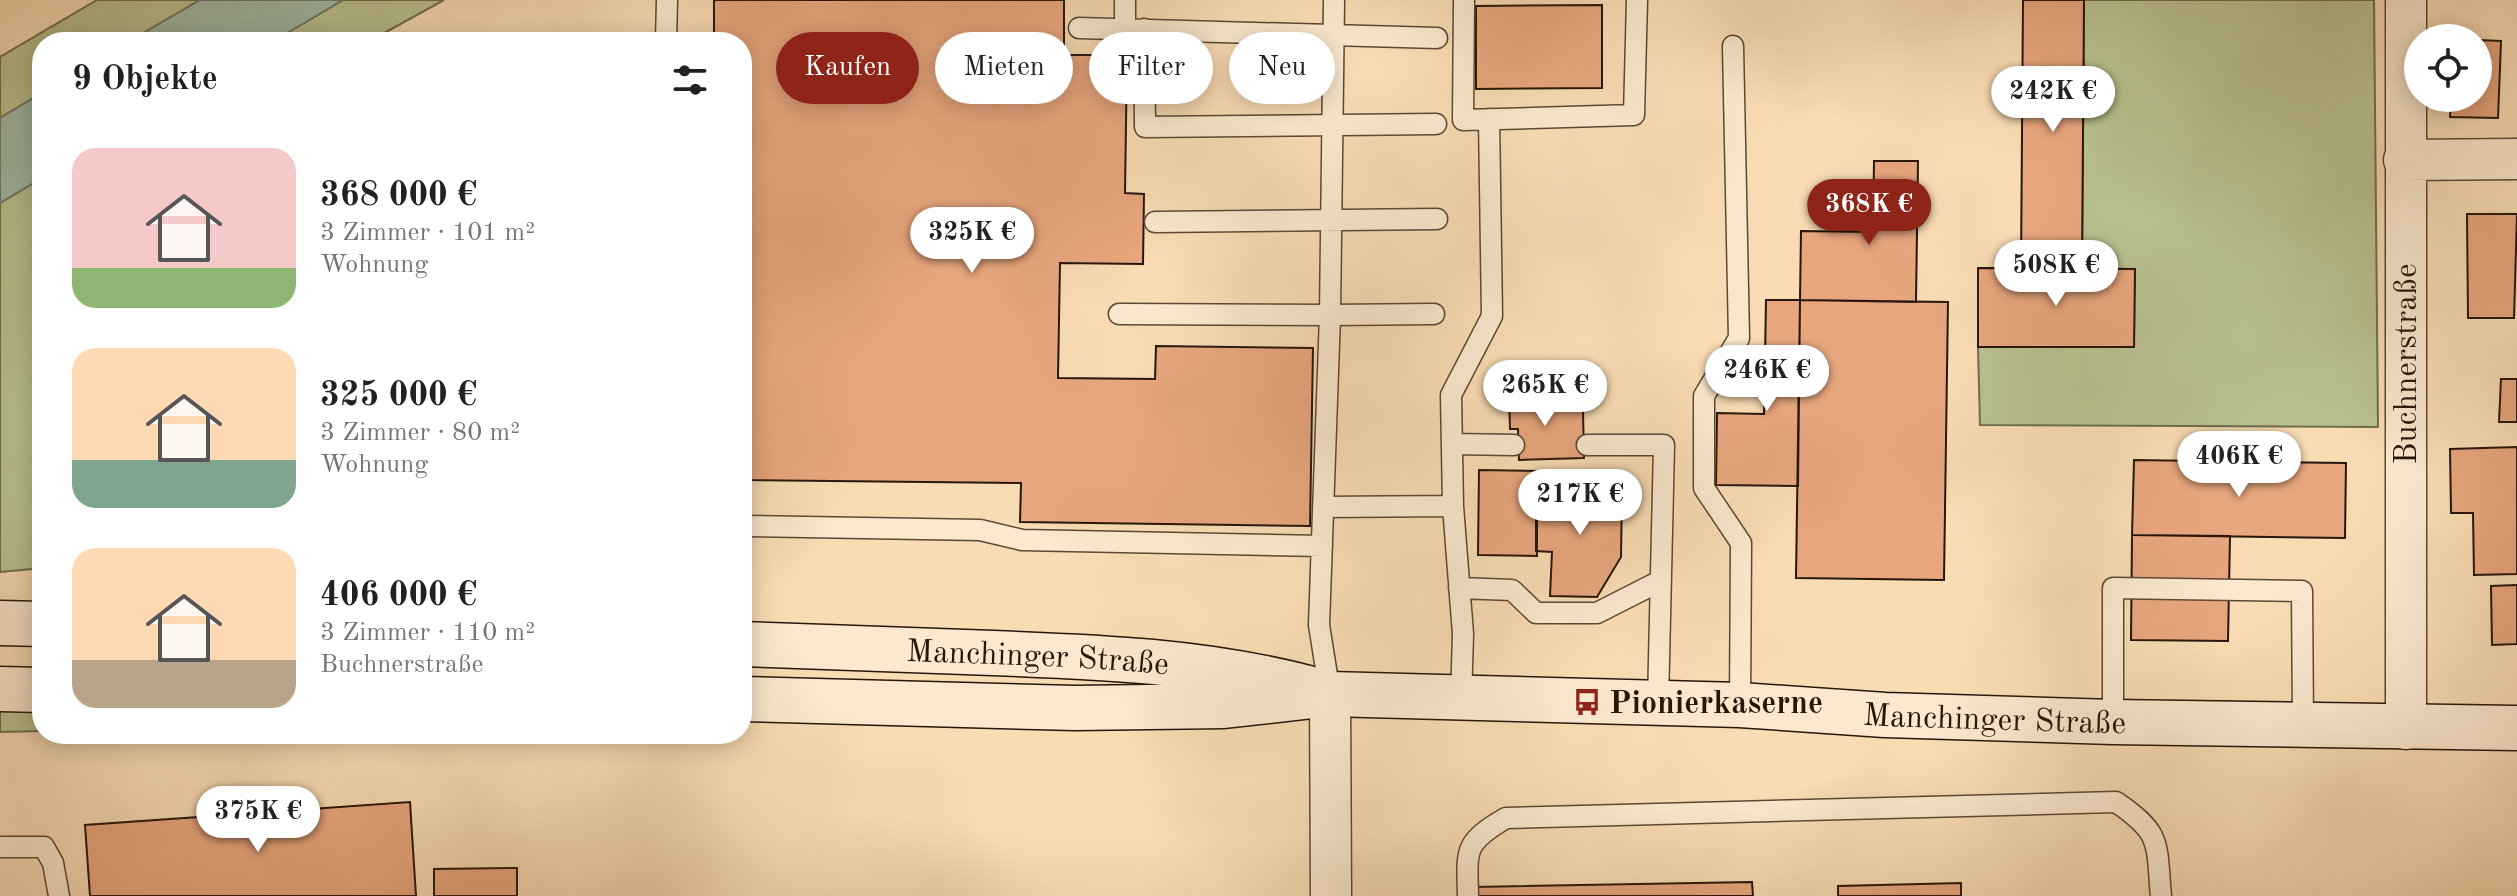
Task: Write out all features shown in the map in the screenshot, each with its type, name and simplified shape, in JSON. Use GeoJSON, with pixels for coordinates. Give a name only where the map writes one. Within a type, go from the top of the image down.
{"type":"FeatureCollection","features":[{"type":"Feature","properties":{"kind":"main road"},"geometry":{"type":"LineString","coordinates":[[0,623],[32,624]]}},
{"type":"Feature","properties":{"kind":"main road","name":"Manchinger Straße"},"geometry":{"type":"LineString","coordinates":[[752,644],[1062,655],[1194,664],[1248,672],[1330,694]]}},
{"type":"Feature","properties":{"kind":"main road"},"geometry":{"type":"LineString","coordinates":[[0,689],[32,690]]}},
{"type":"Feature","properties":{"kind":"main road","name":"Manchinger Straße"},"geometry":{"type":"LineString","coordinates":[[752,699],[1075,708],[1224,706],[1330,694],[1461,700],[1740,705],[1885,715],[2113,722],[2406,729],[2517,728]]}},
{"type":"Feature","properties":{"kind":"street","name":"Buchnerstraße"},"geometry":{"type":"LineString","coordinates":[[2406,0],[2406,729]]}},
{"type":"Feature","properties":{"kind":"street"},"geometry":{"type":"LineString","coordinates":[[2404,160],[2517,159]]}},
{"type":"Feature","properties":{"kind":"street"},"geometry":{"type":"LineString","coordinates":[[1330,694],[1331,896]]}},
{"type":"Feature","properties":{"kind":"lane"},"geometry":{"type":"LineString","coordinates":[[666,32],[667,0]]}},
{"type":"Feature","properties":{"kind":"lane"},"geometry":{"type":"LineString","coordinates":[[1125,0],[1134,29],[1145,127],[1436,124]]}},
{"type":"Feature","properties":{"kind":"lane"},"geometry":{"type":"LineString","coordinates":[[1333,32],[1334,0]]}},
{"type":"Feature","properties":{"kind":"lane"},"geometry":{"type":"LineString","coordinates":[[1464,0],[1463,120],[1634,115],[1637,0]]}},
{"type":"Feature","properties":{"kind":"lane"},"geometry":{"type":"LineString","coordinates":[[1079,28],[1234,32]]}},
{"type":"Feature","properties":{"kind":"lane"},"geometry":{"type":"LineString","coordinates":[[1335,35],[1437,38]]}},
{"type":"Feature","properties":{"kind":"lane"},"geometry":{"type":"LineString","coordinates":[[1733,46],[1739,338],[1704,396],[1704,488],[1741,543],[1740,705]]}},
{"type":"Feature","properties":{"kind":"lane"},"geometry":{"type":"LineString","coordinates":[[1330,694],[1319,625],[1330,315],[1333,104]]}},
{"type":"Feature","properties":{"kind":"lane"},"geometry":{"type":"LineString","coordinates":[[1461,700],[1451,395],[1492,316],[1489,119]]}},
{"type":"Feature","properties":{"kind":"lane"},"geometry":{"type":"LineString","coordinates":[[1155,222],[1437,219]]}},
{"type":"Feature","properties":{"kind":"lane"},"geometry":{"type":"LineString","coordinates":[[1119,314],[1434,314]]}},
{"type":"Feature","properties":{"kind":"lane"},"geometry":{"type":"LineString","coordinates":[[1452,444],[1514,445]]}},
{"type":"Feature","properties":{"kind":"lane"},"geometry":{"type":"LineString","coordinates":[[1587,445],[1664,445],[1658,703]]}},
{"type":"Feature","properties":{"kind":"lane"},"geometry":{"type":"LineString","coordinates":[[1323,507],[1453,506]]}},
{"type":"Feature","properties":{"kind":"lane"},"geometry":{"type":"LineString","coordinates":[[752,526],[980,530],[1022,540],[1322,546]]}},
{"type":"Feature","properties":{"kind":"lane"},"geometry":{"type":"LineString","coordinates":[[1459,588],[1512,590],[1536,613],[1597,613],[1660,581]]}},
{"type":"Feature","properties":{"kind":"lane"},"geometry":{"type":"LineString","coordinates":[[2113,722],[2113,588],[2302,591],[2303,726]]}},
{"type":"Feature","properties":{"kind":"lane"},"geometry":{"type":"LineString","coordinates":[[1468,896],[1467,852],[1482,833],[1506,818],[2116,802],[2143,821],[2155,837],[2161,896]]}},
{"type":"Feature","properties":{"kind":"lane"},"geometry":{"type":"LineString","coordinates":[[0,847],[44,847],[53,863],[59,896]]}},
{"type":"Feature","properties":{"kind":"green space"},"geometry":{"type":"Polygon","coordinates":[[[97,0],[200,0],[145,32],[43,32],[97,0]]]}},
{"type":"Feature","properties":{"kind":"green space"},"geometry":{"type":"Polygon","coordinates":[[[343,0],[444,0],[386,32],[289,32],[343,0]]]}},
{"type":"Feature","properties":{"kind":"green space"},"geometry":{"type":"Polygon","coordinates":[[[2084,0],[2374,0],[2378,427],[1980,425],[1978,347],[2134,347],[2135,269],[2082,269],[2084,0]]]}},
{"type":"Feature","properties":{"kind":"green space"},"geometry":{"type":"Polygon","coordinates":[[[32,38],[32,99],[0,118],[0,57],[32,38]]]}},
{"type":"Feature","properties":{"kind":"green space"},"geometry":{"type":"Polygon","coordinates":[[[32,184],[32,569],[0,572],[0,203],[32,184]]]}},
{"type":"Feature","properties":{"kind":"green space"},"geometry":{"type":"Polygon","coordinates":[[[0,707],[32,707],[32,731],[0,732],[0,707]]]}},
{"type":"Feature","properties":{"kind":"shaded area"},"geometry":{"type":"Polygon","coordinates":[[[200,0],[343,0],[289,32],[145,32],[200,0]]]}},
{"type":"Feature","properties":{"kind":"shaded area"},"geometry":{"type":"Polygon","coordinates":[[[32,99],[32,184],[0,203],[0,118],[32,99]]]}},
{"type":"Feature","properties":{"kind":"building"},"geometry":{"type":"Polygon","coordinates":[[[714,0],[1064,0],[1064,32],[935,32],[935,104],[1073,104],[1073,55],[1089,55],[1089,104],[1126,104],[1125,193],[1144,194],[1143,264],[1060,263],[1058,378],[1155,379],[1156,346],[1313,348],[1310,526],[1020,522],[1021,483],[752,480],[752,32],[714,32],[714,0]]]}},
{"type":"Feature","properties":{"kind":"building"},"geometry":{"type":"Polygon","coordinates":[[[2023,0],[2084,0],[2082,269],[2021,268],[2023,0]]]}},
{"type":"Feature","properties":{"kind":"building"},"geometry":{"type":"Polygon","coordinates":[[[1602,5],[1602,88],[1476,89],[1476,6],[1602,5]]]}},
{"type":"Feature","properties":{"kind":"building"},"geometry":{"type":"Polygon","coordinates":[[[2492,41],[2501,41],[2498,118],[2450,117],[2450,112],[2492,112],[2492,41]]]}},
{"type":"Feature","properties":{"kind":"building"},"geometry":{"type":"Polygon","coordinates":[[[1874,161],[1918,161],[1916,302],[1800,300],[1801,231],[1873,232],[1874,161]]]}},
{"type":"Feature","properties":{"kind":"building"},"geometry":{"type":"Polygon","coordinates":[[[2467,214],[2517,214],[2514,318],[2468,318],[2467,214]]]}},
{"type":"Feature","properties":{"kind":"building"},"geometry":{"type":"Polygon","coordinates":[[[1978,268],[2135,269],[2134,347],[1978,347],[1978,268]]]}},
{"type":"Feature","properties":{"kind":"building"},"geometry":{"type":"Polygon","coordinates":[[[1766,300],[1800,300],[1798,486],[1716,485],[1717,413],[1764,414],[1766,300]]]}},
{"type":"Feature","properties":{"kind":"building"},"geometry":{"type":"Polygon","coordinates":[[[1800,300],[1948,302],[1944,580],[1796,578],[1800,300]]]}},
{"type":"Feature","properties":{"kind":"building"},"geometry":{"type":"Polygon","coordinates":[[[2501,379],[2517,379],[2517,422],[2499,422],[2501,379]]]}},
{"type":"Feature","properties":{"kind":"building"},"geometry":{"type":"Polygon","coordinates":[[[1547,391],[1548,411],[1583,410],[1584,458],[1519,460],[1518,429],[1510,429],[1509,392],[1547,391]]]}},
{"type":"Feature","properties":{"kind":"building"},"geometry":{"type":"Polygon","coordinates":[[[2517,447],[2517,574],[2474,575],[2473,513],[2451,513],[2450,449],[2517,447]]]}},
{"type":"Feature","properties":{"kind":"building"},"geometry":{"type":"Polygon","coordinates":[[[2134,460],[2346,463],[2345,538],[2132,535],[2134,460]]]}},
{"type":"Feature","properties":{"kind":"building"},"geometry":{"type":"Polygon","coordinates":[[[1479,470],[1537,471],[1537,556],[1478,555],[1479,470]]]}},
{"type":"Feature","properties":{"kind":"building"},"geometry":{"type":"Polygon","coordinates":[[[1536,488],[1622,489],[1621,557],[1597,597],[1550,596],[1552,552],[1536,551],[1536,488]]]}},
{"type":"Feature","properties":{"kind":"building"},"geometry":{"type":"Polygon","coordinates":[[[2132,535],[2230,536],[2228,641],[2131,640],[2132,535]]]}},
{"type":"Feature","properties":{"kind":"building"},"geometry":{"type":"Polygon","coordinates":[[[2517,585],[2517,644],[2492,645],[2491,586],[2517,585]]]}},
{"type":"Feature","properties":{"kind":"building"},"geometry":{"type":"Polygon","coordinates":[[[410,802],[416,896],[90,896],[85,825],[410,802]]]}},
{"type":"Feature","properties":{"kind":"building"},"geometry":{"type":"Polygon","coordinates":[[[517,868],[517,896],[434,896],[434,869],[517,868]]]}},
{"type":"Feature","properties":{"kind":"building"},"geometry":{"type":"Polygon","coordinates":[[[1752,882],[1753,896],[1474,896],[1474,887],[1752,882]]]}},
{"type":"Feature","properties":{"kind":"building"},"geometry":{"type":"Polygon","coordinates":[[[1961,883],[1961,896],[1838,896],[1838,886],[1961,883]]]}},
{"type":"Feature","properties":{"kind":"place","name":"Pionierkaserne"},"geometry":{"type":"Point","coordinates":[1587,702]}}]}
